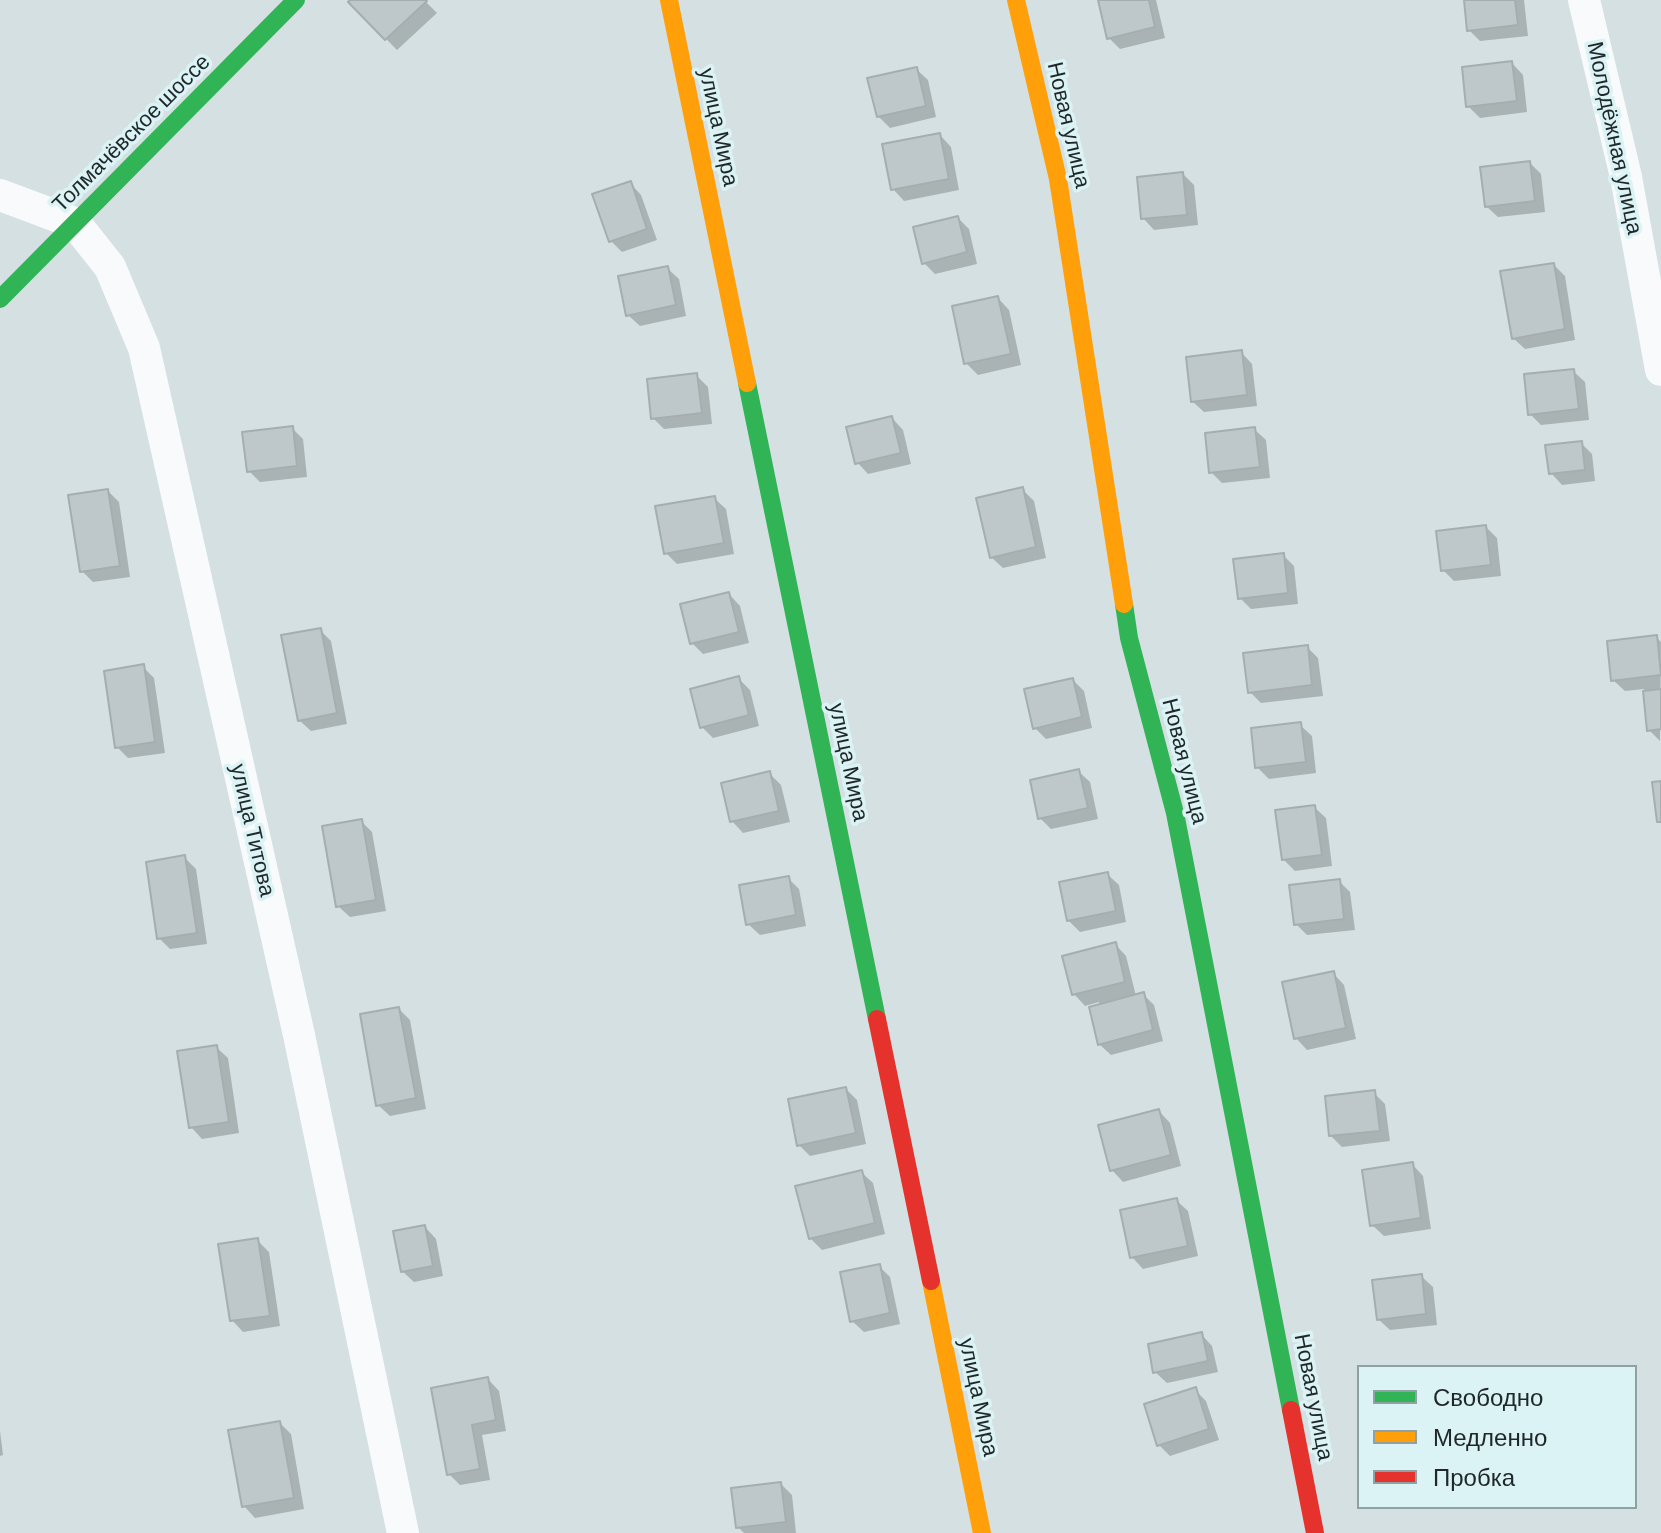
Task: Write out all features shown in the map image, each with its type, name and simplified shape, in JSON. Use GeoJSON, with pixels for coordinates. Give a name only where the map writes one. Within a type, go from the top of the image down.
{"type":"FeatureCollection","features":[{"type":"Feature","properties":{"kind":"street","name":"Толмачёвское шоссе"},"geometry":{"type":"LineString","coordinates":[[0,299],[296,0]]}},
{"type":"Feature","properties":{"kind":"street","name":"улица Мира"},"geometry":{"type":"LineString","coordinates":[[669,0],[982,1533]]}},
{"type":"Feature","properties":{"kind":"street","name":"Новая улица"},"geometry":{"type":"LineString","coordinates":[[1016,0],[1058,179],[1129,638],[1175,813],[1315,1533]]}},
{"type":"Feature","properties":{"kind":"street","name":"Молодёжная улица"},"geometry":{"type":"LineString","coordinates":[[1584,0],[1626,177],[1661,370]]}},
{"type":"Feature","properties":{"kind":"street"},"geometry":{"type":"LineString","coordinates":[[0,195],[75,223]]}},
{"type":"Feature","properties":{"kind":"street","name":"улица Титова"},"geometry":{"type":"LineString","coordinates":[[75,223],[110,267],[144,348],[299,1035],[403,1533]]}},
{"type":"Feature","properties":{"kind":"building"},"geometry":{"type":"Polygon","coordinates":[[[1098,0],[1149,0],[1155,27],[1107,39],[1098,0]]]}},
{"type":"Feature","properties":{"kind":"building"},"geometry":{"type":"Polygon","coordinates":[[[1464,0],[1515,0],[1518,25],[1467,31],[1464,0]]]}},
{"type":"Feature","properties":{"kind":"building"},"geometry":{"type":"Polygon","coordinates":[[[427,1],[385,40],[348,2],[427,1]]]}},
{"type":"Feature","properties":{"kind":"building"},"geometry":{"type":"Polygon","coordinates":[[[1512,61],[1517,101],[1466,107],[1462,67],[1512,61]]]}},
{"type":"Feature","properties":{"kind":"building"},"geometry":{"type":"Polygon","coordinates":[[[917,67],[926,106],[877,117],[867,78],[917,67]]]}},
{"type":"Feature","properties":{"kind":"building"},"geometry":{"type":"Polygon","coordinates":[[[940,133],[949,179],[891,190],[882,144],[940,133]]]}},
{"type":"Feature","properties":{"kind":"building"},"geometry":{"type":"Polygon","coordinates":[[[1530,161],[1535,201],[1485,207],[1480,167],[1530,161]]]}},
{"type":"Feature","properties":{"kind":"building"},"geometry":{"type":"Polygon","coordinates":[[[1183,172],[1187,215],[1141,219],[1137,177],[1183,172]]]}},
{"type":"Feature","properties":{"kind":"building"},"geometry":{"type":"Polygon","coordinates":[[[631,181],[647,229],[609,242],[592,194],[631,181]]]}},
{"type":"Feature","properties":{"kind":"building"},"geometry":{"type":"Polygon","coordinates":[[[958,216],[967,252],[922,264],[913,227],[958,216]]]}},
{"type":"Feature","properties":{"kind":"building"},"geometry":{"type":"Polygon","coordinates":[[[1554,263],[1565,329],[1512,339],[1500,271],[1554,263]]]}},
{"type":"Feature","properties":{"kind":"building"},"geometry":{"type":"Polygon","coordinates":[[[668,266],[676,305],[626,316],[618,276],[668,266]]]}},
{"type":"Feature","properties":{"kind":"building"},"geometry":{"type":"Polygon","coordinates":[[[998,296],[1011,354],[964,364],[952,306],[998,296]]]}},
{"type":"Feature","properties":{"kind":"building"},"geometry":{"type":"Polygon","coordinates":[[[1242,350],[1247,395],[1191,402],[1186,357],[1242,350]]]}},
{"type":"Feature","properties":{"kind":"building"},"geometry":{"type":"Polygon","coordinates":[[[1574,369],[1579,409],[1528,415],[1524,374],[1574,369]]]}},
{"type":"Feature","properties":{"kind":"building"},"geometry":{"type":"Polygon","coordinates":[[[697,373],[702,413],[651,419],[647,379],[697,373]]]}},
{"type":"Feature","properties":{"kind":"building"},"geometry":{"type":"Polygon","coordinates":[[[892,416],[901,453],[855,464],[846,427],[892,416]]]}},
{"type":"Feature","properties":{"kind":"building"},"geometry":{"type":"Polygon","coordinates":[[[293,426],[297,466],[247,472],[242,432],[293,426]]]}},
{"type":"Feature","properties":{"kind":"building"},"geometry":{"type":"Polygon","coordinates":[[[1255,427],[1260,467],[1209,473],[1205,433],[1255,427]]]}},
{"type":"Feature","properties":{"kind":"building"},"geometry":{"type":"Polygon","coordinates":[[[1582,441],[1585,470],[1549,474],[1545,445],[1582,441]]]}},
{"type":"Feature","properties":{"kind":"building"},"geometry":{"type":"Polygon","coordinates":[[[1023,487],[1036,547],[990,558],[976,498],[1023,487]]]}},
{"type":"Feature","properties":{"kind":"building"},"geometry":{"type":"Polygon","coordinates":[[[108,489],[120,566],[80,572],[68,495],[108,489]]]}},
{"type":"Feature","properties":{"kind":"building"},"geometry":{"type":"Polygon","coordinates":[[[715,496],[724,543],[664,554],[655,506],[715,496]]]}},
{"type":"Feature","properties":{"kind":"building"},"geometry":{"type":"Polygon","coordinates":[[[1486,525],[1491,565],[1441,571],[1436,531],[1486,525]]]}},
{"type":"Feature","properties":{"kind":"building"},"geometry":{"type":"Polygon","coordinates":[[[1284,553],[1288,593],[1238,599],[1233,559],[1284,553]]]}},
{"type":"Feature","properties":{"kind":"building"},"geometry":{"type":"Polygon","coordinates":[[[729,592],[739,632],[690,644],[680,604],[729,592]]]}},
{"type":"Feature","properties":{"kind":"building"},"geometry":{"type":"Polygon","coordinates":[[[321,628],[337,713],[298,721],[281,635],[321,628]]]}},
{"type":"Feature","properties":{"kind":"building"},"geometry":{"type":"Polygon","coordinates":[[[1657,635],[1661,675],[1611,681],[1607,641],[1657,635]]]}},
{"type":"Feature","properties":{"kind":"building"},"geometry":{"type":"Polygon","coordinates":[[[1308,645],[1312,685],[1248,693],[1243,653],[1308,645]]]}},
{"type":"Feature","properties":{"kind":"building"},"geometry":{"type":"Polygon","coordinates":[[[144,664],[155,742],[115,748],[104,671],[144,664]]]}},
{"type":"Feature","properties":{"kind":"building"},"geometry":{"type":"Polygon","coordinates":[[[739,676],[749,715],[700,728],[690,689],[739,676]]]}},
{"type":"Feature","properties":{"kind":"building"},"geometry":{"type":"Polygon","coordinates":[[[1073,678],[1082,717],[1033,729],[1024,689],[1073,678]]]}},
{"type":"Feature","properties":{"kind":"building"},"geometry":{"type":"Polygon","coordinates":[[[1661,689],[1661,729],[1647,731],[1643,691],[1661,689]]]}},
{"type":"Feature","properties":{"kind":"building"},"geometry":{"type":"Polygon","coordinates":[[[1301,722],[1306,762],[1255,768],[1251,728],[1301,722]]]}},
{"type":"Feature","properties":{"kind":"building"},"geometry":{"type":"Polygon","coordinates":[[[1079,769],[1088,808],[1038,819],[1030,780],[1079,769]]]}},
{"type":"Feature","properties":{"kind":"building"},"geometry":{"type":"Polygon","coordinates":[[[770,771],[779,811],[730,822],[721,783],[770,771]]]}},
{"type":"Feature","properties":{"kind":"building"},"geometry":{"type":"Polygon","coordinates":[[[1661,781],[1661,822],[1657,822],[1652,782],[1661,781]]]}},
{"type":"Feature","properties":{"kind":"building"},"geometry":{"type":"Polygon","coordinates":[[[1315,805],[1322,855],[1282,860],[1275,810],[1315,805]]]}},
{"type":"Feature","properties":{"kind":"building"},"geometry":{"type":"Polygon","coordinates":[[[362,819],[376,900],[336,907],[322,826],[362,819]]]}},
{"type":"Feature","properties":{"kind":"building"},"geometry":{"type":"Polygon","coordinates":[[[185,855],[197,933],[157,939],[146,862],[185,855]]]}},
{"type":"Feature","properties":{"kind":"building"},"geometry":{"type":"Polygon","coordinates":[[[1108,872],[1116,911],[1067,921],[1059,882],[1108,872]]]}},
{"type":"Feature","properties":{"kind":"building"},"geometry":{"type":"Polygon","coordinates":[[[789,876],[796,915],[746,925],[739,885],[789,876]]]}},
{"type":"Feature","properties":{"kind":"building"},"geometry":{"type":"Polygon","coordinates":[[[1340,879],[1344,919],[1294,925],[1289,885],[1340,879]]]}},
{"type":"Feature","properties":{"kind":"building"},"geometry":{"type":"Polygon","coordinates":[[[1116,942],[1125,982],[1072,995],[1062,956],[1116,942]]]}},
{"type":"Feature","properties":{"kind":"building"},"geometry":{"type":"Polygon","coordinates":[[[1334,971],[1346,1028],[1294,1039],[1282,982],[1334,971]]]}},
{"type":"Feature","properties":{"kind":"building"},"geometry":{"type":"Polygon","coordinates":[[[1144,992],[1153,1030],[1098,1045],[1089,1007],[1144,992]]]}},
{"type":"Feature","properties":{"kind":"building"},"geometry":{"type":"Polygon","coordinates":[[[399,1007],[416,1098],[376,1106],[360,1014],[399,1007]]]}},
{"type":"Feature","properties":{"kind":"building"},"geometry":{"type":"Polygon","coordinates":[[[217,1045],[229,1122],[189,1128],[177,1051],[217,1045]]]}},
{"type":"Feature","properties":{"kind":"building"},"geometry":{"type":"Polygon","coordinates":[[[846,1087],[856,1133],[797,1146],[788,1099],[846,1087]]]}},
{"type":"Feature","properties":{"kind":"building"},"geometry":{"type":"Polygon","coordinates":[[[1375,1090],[1380,1131],[1329,1136],[1325,1096],[1375,1090]]]}},
{"type":"Feature","properties":{"kind":"building"},"geometry":{"type":"Polygon","coordinates":[[[1159,1109],[1171,1155],[1110,1171],[1098,1125],[1159,1109]]]}},
{"type":"Feature","properties":{"kind":"building"},"geometry":{"type":"Polygon","coordinates":[[[1413,1162],[1421,1218],[1370,1226],[1362,1170],[1413,1162]]]}},
{"type":"Feature","properties":{"kind":"building"},"geometry":{"type":"Polygon","coordinates":[[[862,1170],[875,1223],[809,1239],[795,1186],[862,1170]]]}},
{"type":"Feature","properties":{"kind":"building"},"geometry":{"type":"Polygon","coordinates":[[[1177,1198],[1188,1246],[1130,1258],[1120,1210],[1177,1198]]]}},
{"type":"Feature","properties":{"kind":"building"},"geometry":{"type":"Polygon","coordinates":[[[425,1225],[433,1266],[401,1272],[393,1231],[425,1225]]]}},
{"type":"Feature","properties":{"kind":"building"},"geometry":{"type":"Polygon","coordinates":[[[258,1238],[270,1316],[230,1321],[218,1244],[258,1238]]]}},
{"type":"Feature","properties":{"kind":"building"},"geometry":{"type":"Polygon","coordinates":[[[880,1264],[890,1313],[850,1322],[840,1272],[880,1264]]]}},
{"type":"Feature","properties":{"kind":"building"},"geometry":{"type":"Polygon","coordinates":[[[1422,1274],[1426,1314],[1377,1320],[1372,1280],[1422,1274]]]}},
{"type":"Feature","properties":{"kind":"building"},"geometry":{"type":"Polygon","coordinates":[[[1202,1332],[1208,1361],[1153,1373],[1148,1344],[1202,1332]]]}},
{"type":"Feature","properties":{"kind":"building"},"geometry":{"type":"Polygon","coordinates":[[[488,1377],[496,1420],[472,1425],[480,1469],[447,1475],[431,1388],[488,1377]]]}},
{"type":"Feature","properties":{"kind":"building"},"geometry":{"type":"Polygon","coordinates":[[[1196,1387],[1209,1429],[1157,1446],[1144,1404],[1196,1387]]]}},
{"type":"Feature","properties":{"kind":"building"},"geometry":{"type":"Polygon","coordinates":[[[280,1421],[294,1498],[242,1507],[228,1430],[280,1421]]]}},
{"type":"Feature","properties":{"kind":"building"},"geometry":{"type":"Polygon","coordinates":[[[781,1482],[786,1522],[736,1528],[731,1488],[781,1482]]]}},
{"type":"Feature","properties":{"kind":"traffic: fast"},"geometry":{"type":"LineString","coordinates":[[0,299],[296,0]]}},
{"type":"Feature","properties":{"kind":"traffic: fast"},"geometry":{"type":"LineString","coordinates":[[747,383],[877,1019]]}},
{"type":"Feature","properties":{"kind":"traffic: fast"},"geometry":{"type":"LineString","coordinates":[[1124,604],[1129,638],[1175,813],[1291,1410]]}},
{"type":"Feature","properties":{"kind":"traffic: slow"},"geometry":{"type":"LineString","coordinates":[[669,0],[747,383]]}},
{"type":"Feature","properties":{"kind":"traffic: slow"},"geometry":{"type":"LineString","coordinates":[[1016,0],[1058,179],[1124,604]]}},
{"type":"Feature","properties":{"kind":"traffic: slow"},"geometry":{"type":"LineString","coordinates":[[931,1281],[982,1533]]}},
{"type":"Feature","properties":{"kind":"traffic: jam"},"geometry":{"type":"LineString","coordinates":[[877,1019],[931,1281]]}},
{"type":"Feature","properties":{"kind":"traffic: jam"},"geometry":{"type":"LineString","coordinates":[[1291,1410],[1315,1533]]}}]}
